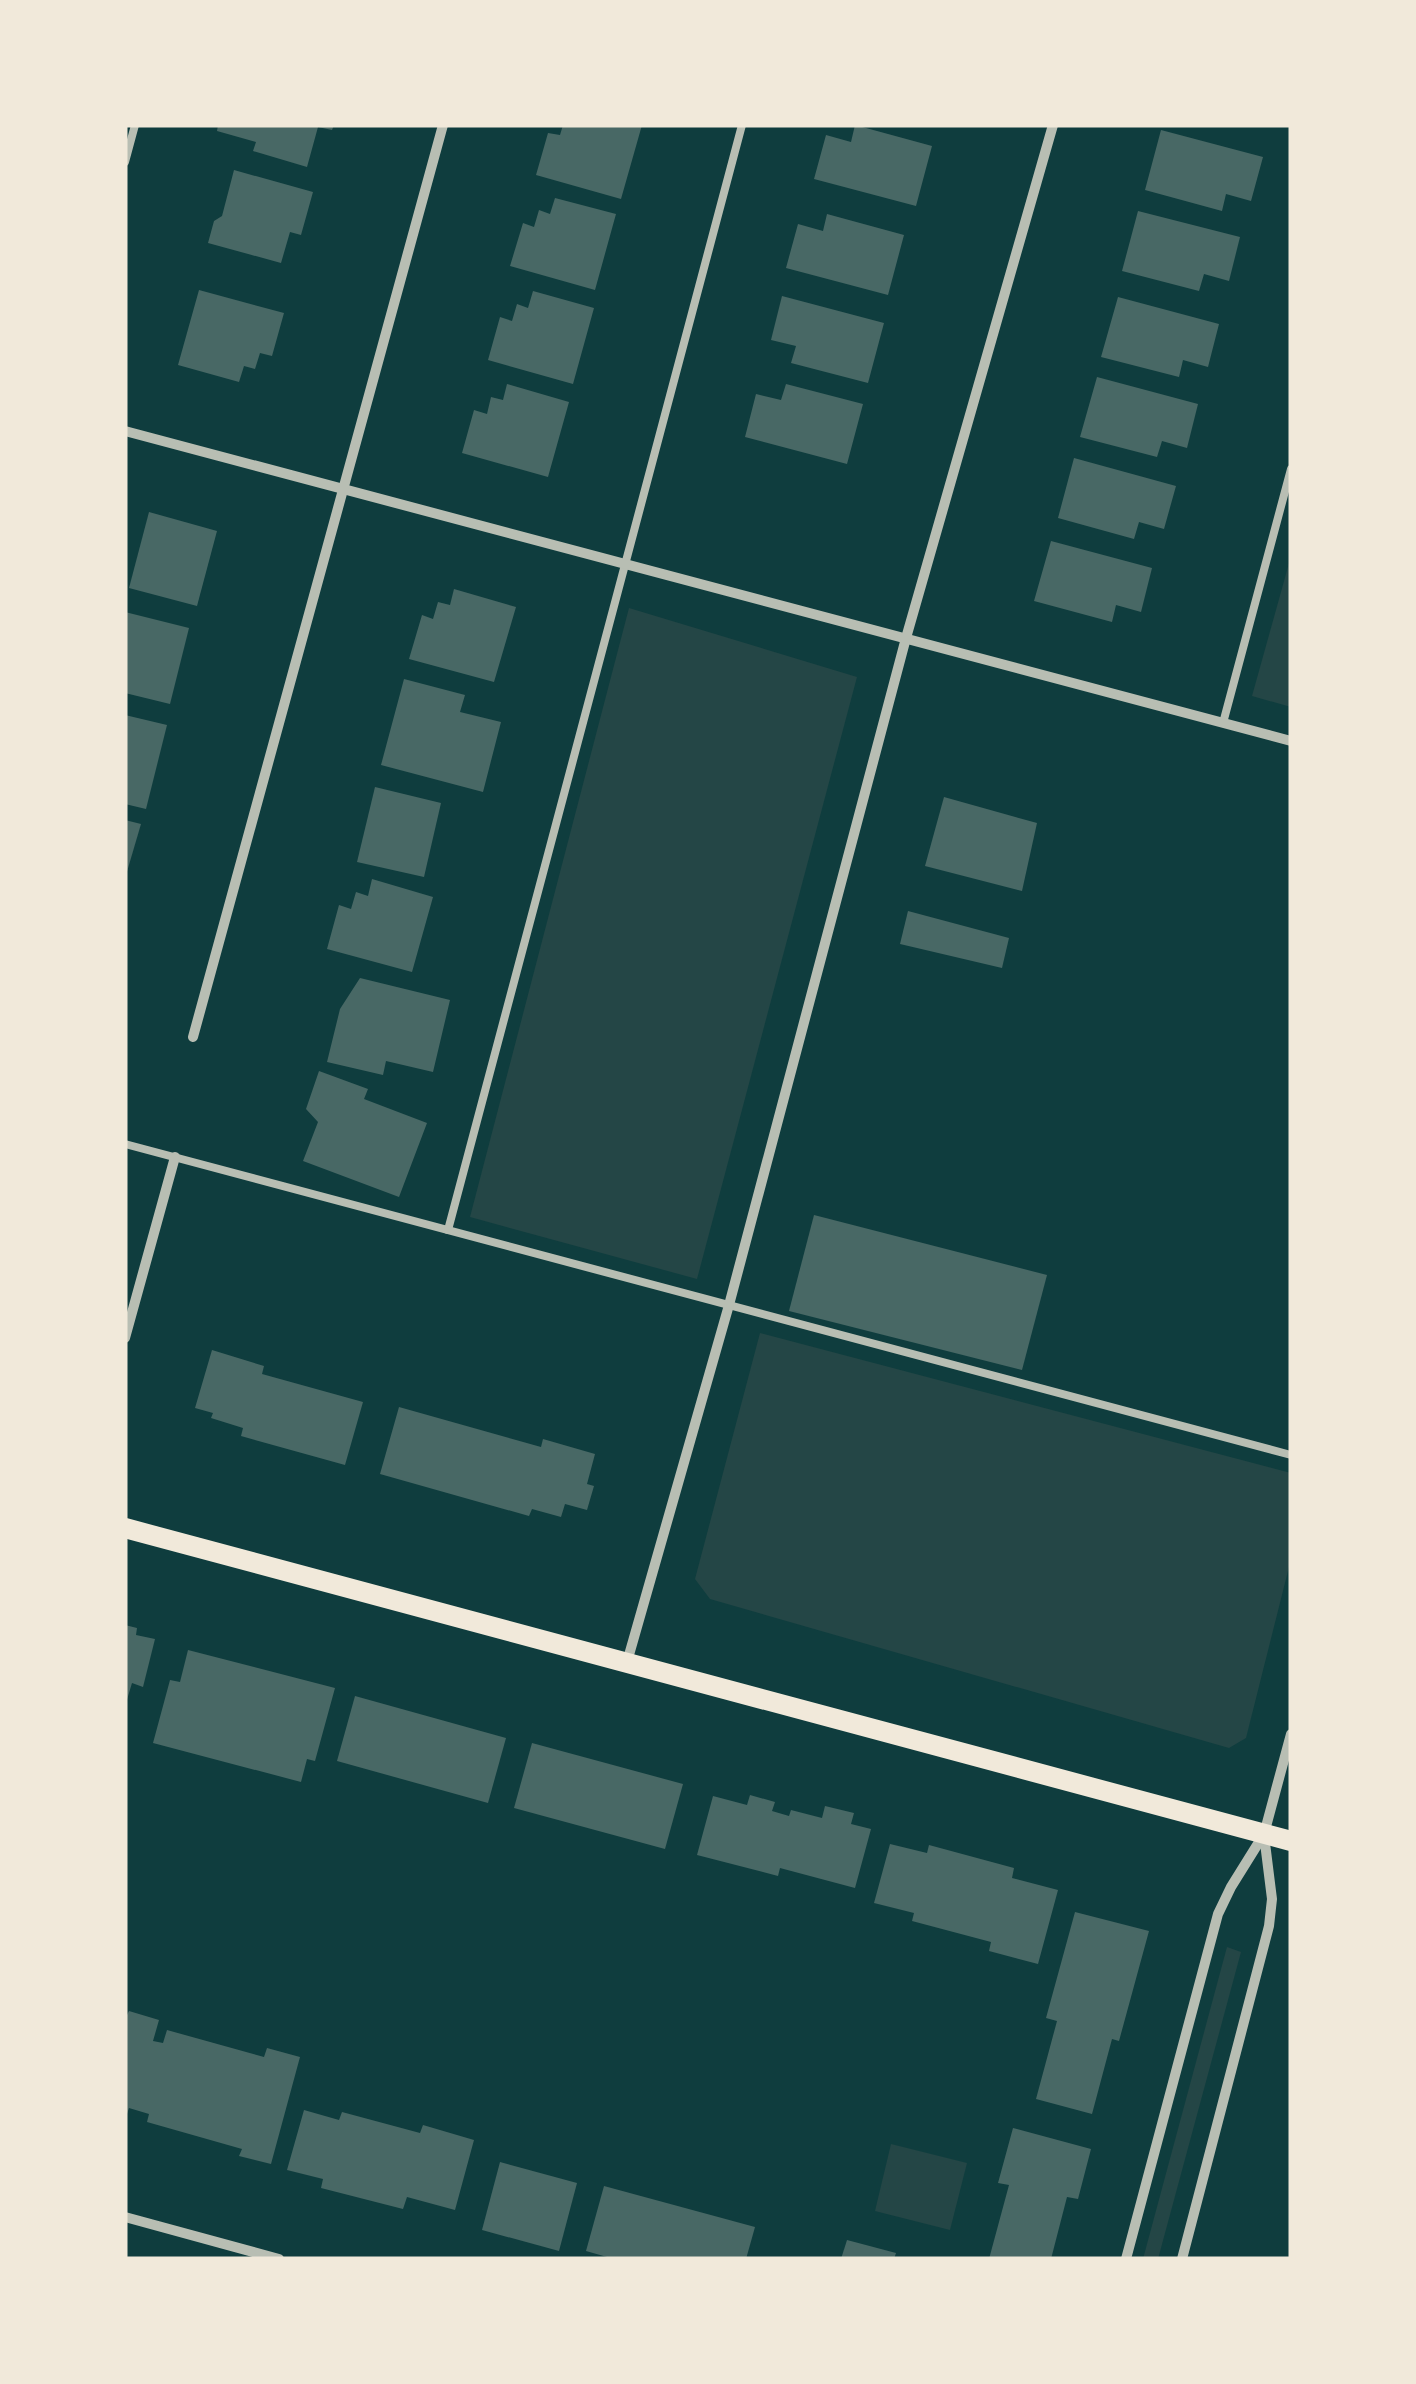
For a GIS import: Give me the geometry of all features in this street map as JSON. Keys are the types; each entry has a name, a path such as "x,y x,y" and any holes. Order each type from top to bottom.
{"main road":[{"path":"125,1528 1291,1841"}],"street":[{"path":"194,1037 443,125"},
{"path":"627,1663 728,1305 906,638 1053,125"},
{"path":"125,431 1291,741"},
{"path":"125,1338 175,1157"},
{"path":"1126,2259 1218,1914 1264,1834 1291,1734"},
{"path":"1182,2259 1270,1926 1272,1899 1264,1834"},
{"path":"125,2217 279,2259"}],"lane":[{"path":"125,162 135,125"},
{"path":"448,1230 742,125"},
{"path":"1224,723 1291,469"},
{"path":"125,1144 1291,1455"}],"shaded area":[{"path":"1291,556 1291,707 1252,696"},
{"path":"629,608 857,677 697,1279 470,1217"},
{"path":"760,1333 1291,1473 1291,1559 1246,1738 1229,1748 710,1599 695,1579"},
{"path":"1227,1947 1241,1952 1158,2259 1143,2259"},
{"path":"891,2144 967,2163 950,2230 875,2211"}],"building":[{"path":"218,125 334,125 332,130 318,127 307,167 253,151 256,142 217,131"},
{"path":"563,125 642,125 621,199 536,175 548,133 560,135"},
{"path":"855,125 932,146 916,206 814,179 826,135 851,142"},
{"path":"1161,130 1263,157 1251,201 1226,194 1222,211 1145,190"},
{"path":"234,170 313,192 301,235 290,232 281,263 208,243 214,221 222,216"},
{"path":"555,198 616,214 595,290 510,266 523,223 534,227 539,210 550,214"},
{"path":"1138,211 1240,237 1229,281 1204,274 1199,291 1122,271"},
{"path":"827,214 904,235 888,295 786,268 798,224 823,231"},
{"path":"199,290 284,313 272,356 260,353 255,369 244,366 239,382 178,365"},
{"path":"533,291 594,308 573,384 488,360 500,317 512,321 517,304 528,308"},
{"path":"782,296 884,323 868,383 791,363 796,346 771,340"},
{"path":"1118,297 1219,324 1208,367 1183,360 1179,377 1101,357"},
{"path":"1097,377 1198,404 1187,448 1162,441 1157,457 1080,437"},
{"path":"507,384 569,402 548,477 462,453 474,410 487,414 491,397 503,400"},
{"path":"786,384 863,404 847,464 745,437 756,394 781,400"},
{"path":"1074,458 1176,486 1164,529 1139,522 1134,539 1058,518"},
{"path":"149,512 217,531 197,606 129,588"},
{"path":"1051,541 1152,568 1141,612 1116,605 1112,622 1034,601"},
{"path":"454,589 516,607 494,682 409,659 422,615 433,619 438,602 450,605"},
{"path":"125,612 189,628 170,704 125,693"},
{"path":"404,679 465,695 460,712 501,722 483,792 381,765"},
{"path":"125,715 167,725 146,809 125,804"},
{"path":"375,787 441,803 424,877 357,862"},
{"path":"944,797 1037,823 1022,891 925,866"},
{"path":"125,820 141,824 126,875 125,875"},
{"path":"372,879 433,897 412,972 327,949 339,905 351,909 356,892 368,896"},
{"path":"908,911 1009,938 1002,968 900,944"},
{"path":"360,978 450,1000 433,1072 386,1061 383,1075 327,1062 340,1009"},
{"path":"319,1071 368,1089 364,1099 427,1123 399,1197 303,1161 318,1122 306,1109"},
{"path":"814,1215 1047,1275 1022,1370 789,1311"},
{"path":"212,1350 264,1366 262,1374 363,1402 345,1465 241,1436 243,1428 211,1418 213,1413 195,1408"},
{"path":"399,1407 541,1447 543,1439 595,1454 587,1484 594,1486 587,1510 565,1504 561,1517 532,1509 529,1516 380,1474"},
{"path":"125,1625 137,1628 136,1635 155,1639 143,1687 132,1683 126,1703"},
{"path":"188,1650 335,1688 315,1761 307,1759 301,1782 153,1743 170,1680 180,1682"},
{"path":"355,1696 506,1738 488,1803 337,1761"},
{"path":"532,1743 683,1784 665,1849 514,1808"},
{"path":"750,1795 775,1802 772,1811 789,1816 791,1810 822,1818 825,1806 854,1813 851,1824 871,1829 855,1888 780,1868 778,1876 697,1855 713,1796 747,1805"},
{"path":"890,1844 927,1853 929,1845 1014,1868 1012,1878 1058,1890 1038,1964 989,1951 991,1942 912,1921 914,1913 874,1903"},
{"path":"1075,1912 1149,1931 1119,2041 1112,2039 1092,2114 1036,2099 1057,2021 1046,2018"},
{"path":"129,2011 159,2020 153,2041 163,2043 167,2030 264,2057 267,2048 300,2057 271,2164 239,2156 242,2149 147,2122 149,2114 129,2108 125,2120 125,2019"},
{"path":"304,2110 339,2120 342,2112 420,2133 423,2125 474,2140 455,2210 407,2197 403,2209 321,2188 323,2179 287,2170"},
{"path":"1013,2128 1091,2149 1078,2199 1067,2197 1051,2259 989,2259 1009,2185 998,2183"},
{"path":"500,2162 577,2183 559,2251 482,2230"},
{"path":"604,2186 755,2227 746,2259 614,2259 586,2251"},
{"path":"847,2240 896,2253 894,2259 841,2259"}]}
